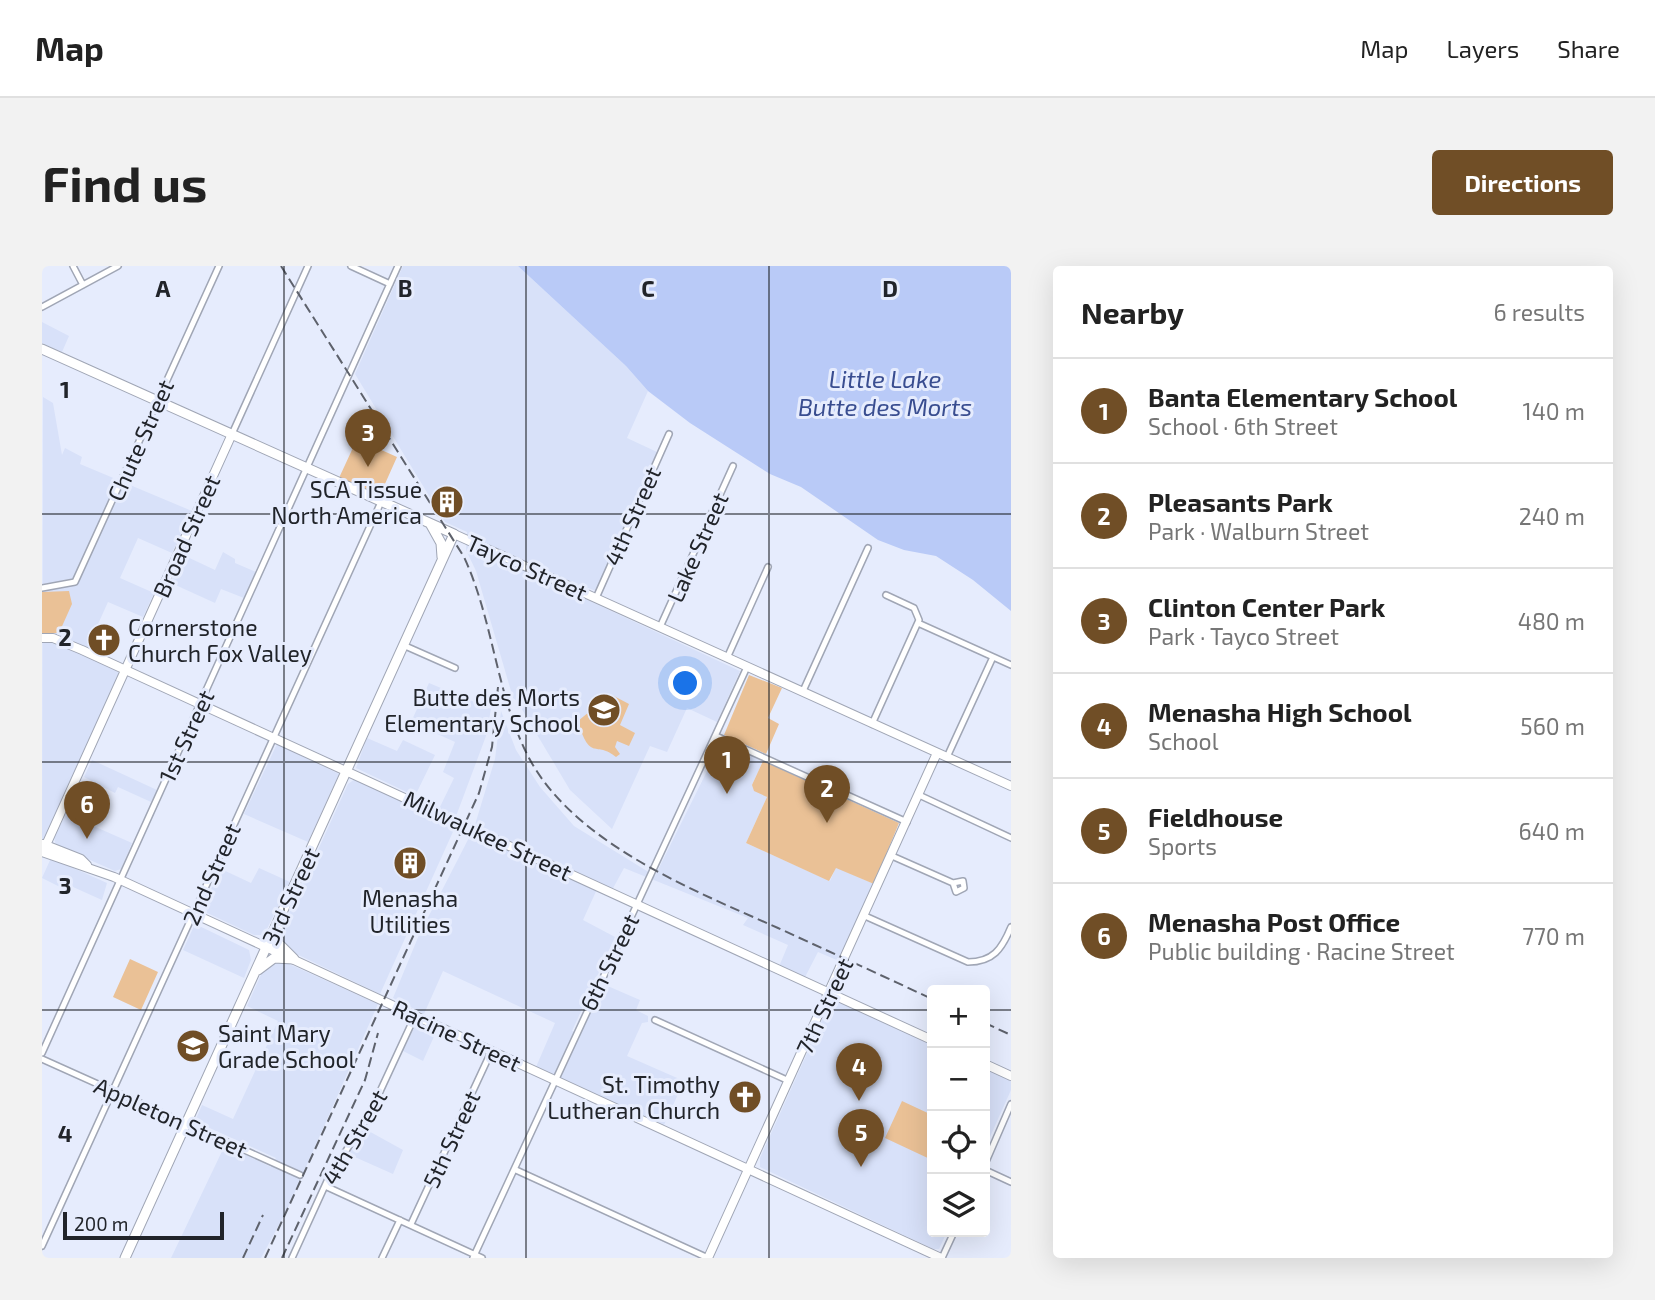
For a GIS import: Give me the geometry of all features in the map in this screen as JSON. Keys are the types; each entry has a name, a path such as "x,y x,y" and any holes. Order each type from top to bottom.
{"main road":[{"name":"Tayco Street","path":"42,349 454,534"},
{"path":"430,523 441,543 442,560"},
{"name":"3rd Street","path":"125,1258 454,534"},
{"path":"281,915 278,943 295,959"},
{"path":"250,981 268,961 278,958 295,959"}],"street":[{"path":"73,266 83,285"},
{"path":"42,307 118,266"},
{"name":"Chute Street","path":"42,588 74,584 219,266"},
{"name":"Broad Street","path":"43,849 309,266"},
{"path":"351,266 390,284"},
{"name":"1st Street","path":"42,1053 398,266"},
{"name":"4th Street","path":"596,598 669,434"},
{"name":"Lake Street","path":"660,627 733,466"},
{"name":"2nd Street","path":"42,1246 381,502"},
{"name":"Tayco Street","path":"454,534 1011,786"},
{"path":"803,691 868,548"},
{"path":"727,658 768,567"},
{"path":"872,723 918,623 914,608 886,596"},
{"path":"918,623 1011,664"},
{"name":"Milwaukee Street","path":"42,638 57,639 126,670 927,1038"},
{"path":"403,645 455,668"},
{"path":"947,757 993,657"},
{"name":"6th Street","path":"474,1256 747,667"},
{"path":"716,736 906,822"},
{"name":"7th Street","path":"708,1258 937,753"},
{"path":"919,795 1011,838"},
{"name":"Racine Street","path":"43,849 87,865 295,959 942,1258"},
{"path":"892,856 953,883"},
{"path":"865,916 968,962 983,961 995,955 1011,928"},
{"name":"4th Street","path":"292,1258 325,1186 370,1113 415,1016"},
{"path":"656,1020 789,1081"},
{"name":"5th Street","path":"411,1224 492,1052"},
{"name":"Appleton Street","path":"42,1059 300,1175"},
{"path":"990,1066 1011,1076"},
{"path":"990,1152 1011,1104"},
{"path":"516,1170 708,1258"},
{"path":"990,1172 1011,1182"},
{"path":"325,1186 482,1258"},
{"path":"382,1258 400,1220"},
{"path":"942,1258 952,1237"}],"shaded area":[{"path":"403,266 518,266 626,366 648,391 627,438 657,452 596,591 571,581 566,590 740,671 717,722 687,708 667,752 650,746 612,829 570,790 513,698 476,571 466,550 467,532 445,522 355,374"},
{"path":"42,322 69,336 62,352 42,343"},
{"path":"43,397 53,403 62,455 65,448 82,457 80,464 192,511 172,553 138,538 120,578 154,593 143,617 108,602 84,655 118,672 120,676 42,844"},
{"path":"357,439 397,457 380,495 339,478"},
{"path":"223,552 235,559 235,563 256,572 244,598 221,589 215,603 171,583 183,555 215,570"},
{"path":"69,591 72,604 59,633 42,633 42,592"},
{"path":"749,675 782,688 768,718 779,724 766,754 724,735"},
{"path":"429,683 491,709 486,736 455,819 438,811 454,778 443,772 455,742 411,722"},
{"path":"612,695 629,704 620,725 635,733 629,746 617,741 615,747 620,754 616,757 590,746 578,721 595,707 600,723"},
{"path":"501,711 516,750 540,787 574,826 655,876 721,743 763,761 752,785 767,797 746,843 830,881 836,867 874,884 839,961 818,952 803,981 778,969 788,945 743,925 748,918 624,868 611,892 598,887 583,920 615,937 572,1031 580,1034 603,984 640,1000 636,1010 648,1016 648,1022 642,1023 627,1056 684,1081 664,1125 536,1067 555,1023 443,971 424,1014 393,998 419,935 474,828 495,759"},
{"path":"367,738 397,751 403,740 435,755 415,796 356,768"},
{"path":"277,744 339,774 308,842 244,814"},
{"path":"92,760 157,790 151,802 118,787 115,793 84,777"},
{"path":"763,761 899,823 874,884 836,868 829,881 746,843 767,797 754,791 752,785"},
{"path":"355,779 456,825 380,994 288,950 282,944 280,933 348,784"},
{"path":"66,814 132,843 121,869 115,871 56,845 54,838"},
{"path":"51,858 107,883 102,900 73,887 70,892 42,878"},
{"path":"219,868 251,883 259,868 290,882 264,935 254,935 203,911"},
{"path":"195,924 249,950 251,960 244,978 183,950"},
{"path":"130,959 158,972 141,1010 113,997"},
{"path":"274,962 289,964 378,1004 287,1210 261,1258 171,1258 225,1145 271,1167 276,1158 203,1125 196,1119 202,1105 233,1119 278,1021 247,1006 263,970"},
{"path":"838,1002 927,1043 927,1237 945,1237 939,1249 933,1249 760,1167 760,1158 827,1009"},
{"path":"416,1024 436,1032 423,1061 403,1051"},
{"path":"990,1071 1011,1080 1011,1090 990,1137"},
{"path":"902,1101 927,1113 927,1158 885,1138"},
{"path":"365,1129 403,1150 393,1174 348,1154"}],"water":[{"name":"Little Lake Butte des Morts","path":"518,266 1011,266 1011,611 973,580 936,556 904,550 878,540 801,487 770,474 690,423 648,391 626,366"}],"railway":[{"path":"281,266 464,557 482,607 518,734 529,758 549,788 575,815 606,840 639,861 710,898 927,997"},
{"path":"265,1258 479,793 492,747 498,687"},
{"path":"990,1025 1011,1035"},
{"path":"282,1258 365,1080 378,1033"},
{"path":"243,1258 263,1215"}],"place":[{"name":"Clinton Center Park","path":"368,467"},
{"name":"SCA Tissue North America","path":"447,502"},
{"name":"Cornerstone Church Fox Valley","path":"104,640"},
{"name":"Butte des Morts Elementary School","path":"604,710"},
{"name":"Banta Elementary School","path":"727,794"},
{"name":"Pleasants Park","path":"827,823"},
{"name":"Menasha Post Office","path":"87,839"},
{"name":"Menasha Utilities","path":"410,863"},
{"name":"Saint Mary Grade School","path":"193,1046"},
{"name":"St. Timothy Lutheran Church","path":"745,1097"},
{"name":"Menasha High School","path":"859,1101"},
{"name":"Fieldhouse","path":"861,1167"}]}
